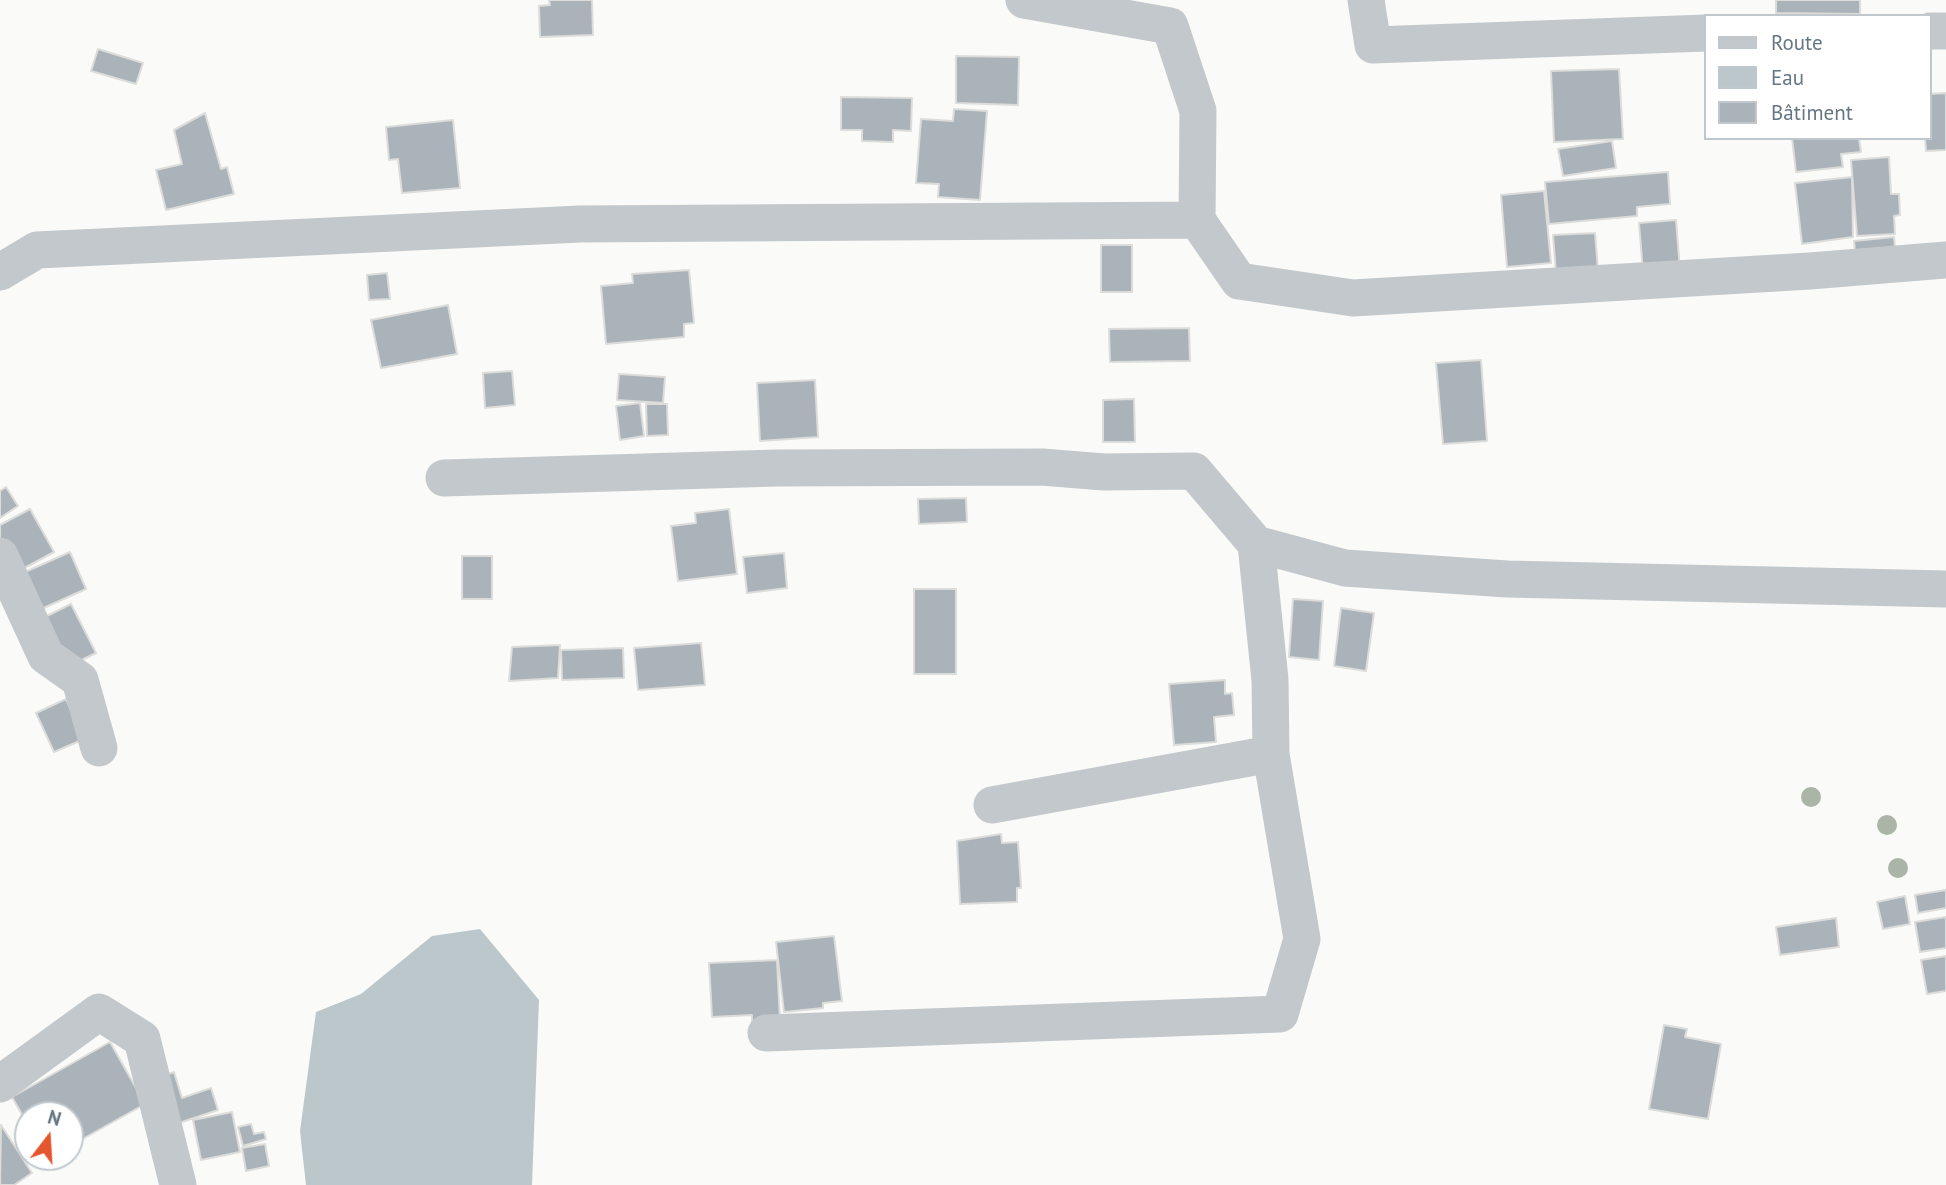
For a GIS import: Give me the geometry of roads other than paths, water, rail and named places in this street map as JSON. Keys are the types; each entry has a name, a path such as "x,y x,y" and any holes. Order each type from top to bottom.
{"street":[{"path":"1024,0 1170,26 1198,111 1197,220 1239,281 1353,299 1946,260"},
{"path":"1366,0 1373,46 1704,33"},
{"path":"0,272 37,250 580,223 1197,220"},
{"path":"444,478 777,468 1042,467 1104,472 1194,471 1256,544 1270,680 1270,754 1302,939 1280,1014 766,1033"},
{"path":"1256,544 1345,568 1507,579 1946,589"},
{"path":"0,556 46,656 80,680 99,748"},
{"path":"992,805 1270,754"},
{"path":"0,1084 99,1012 142,1039 178,1185"}],"water":[{"path":"480,929 539,1000 532,1185 306,1185 300,1131 316,1012 361,994 432,936"}]}
